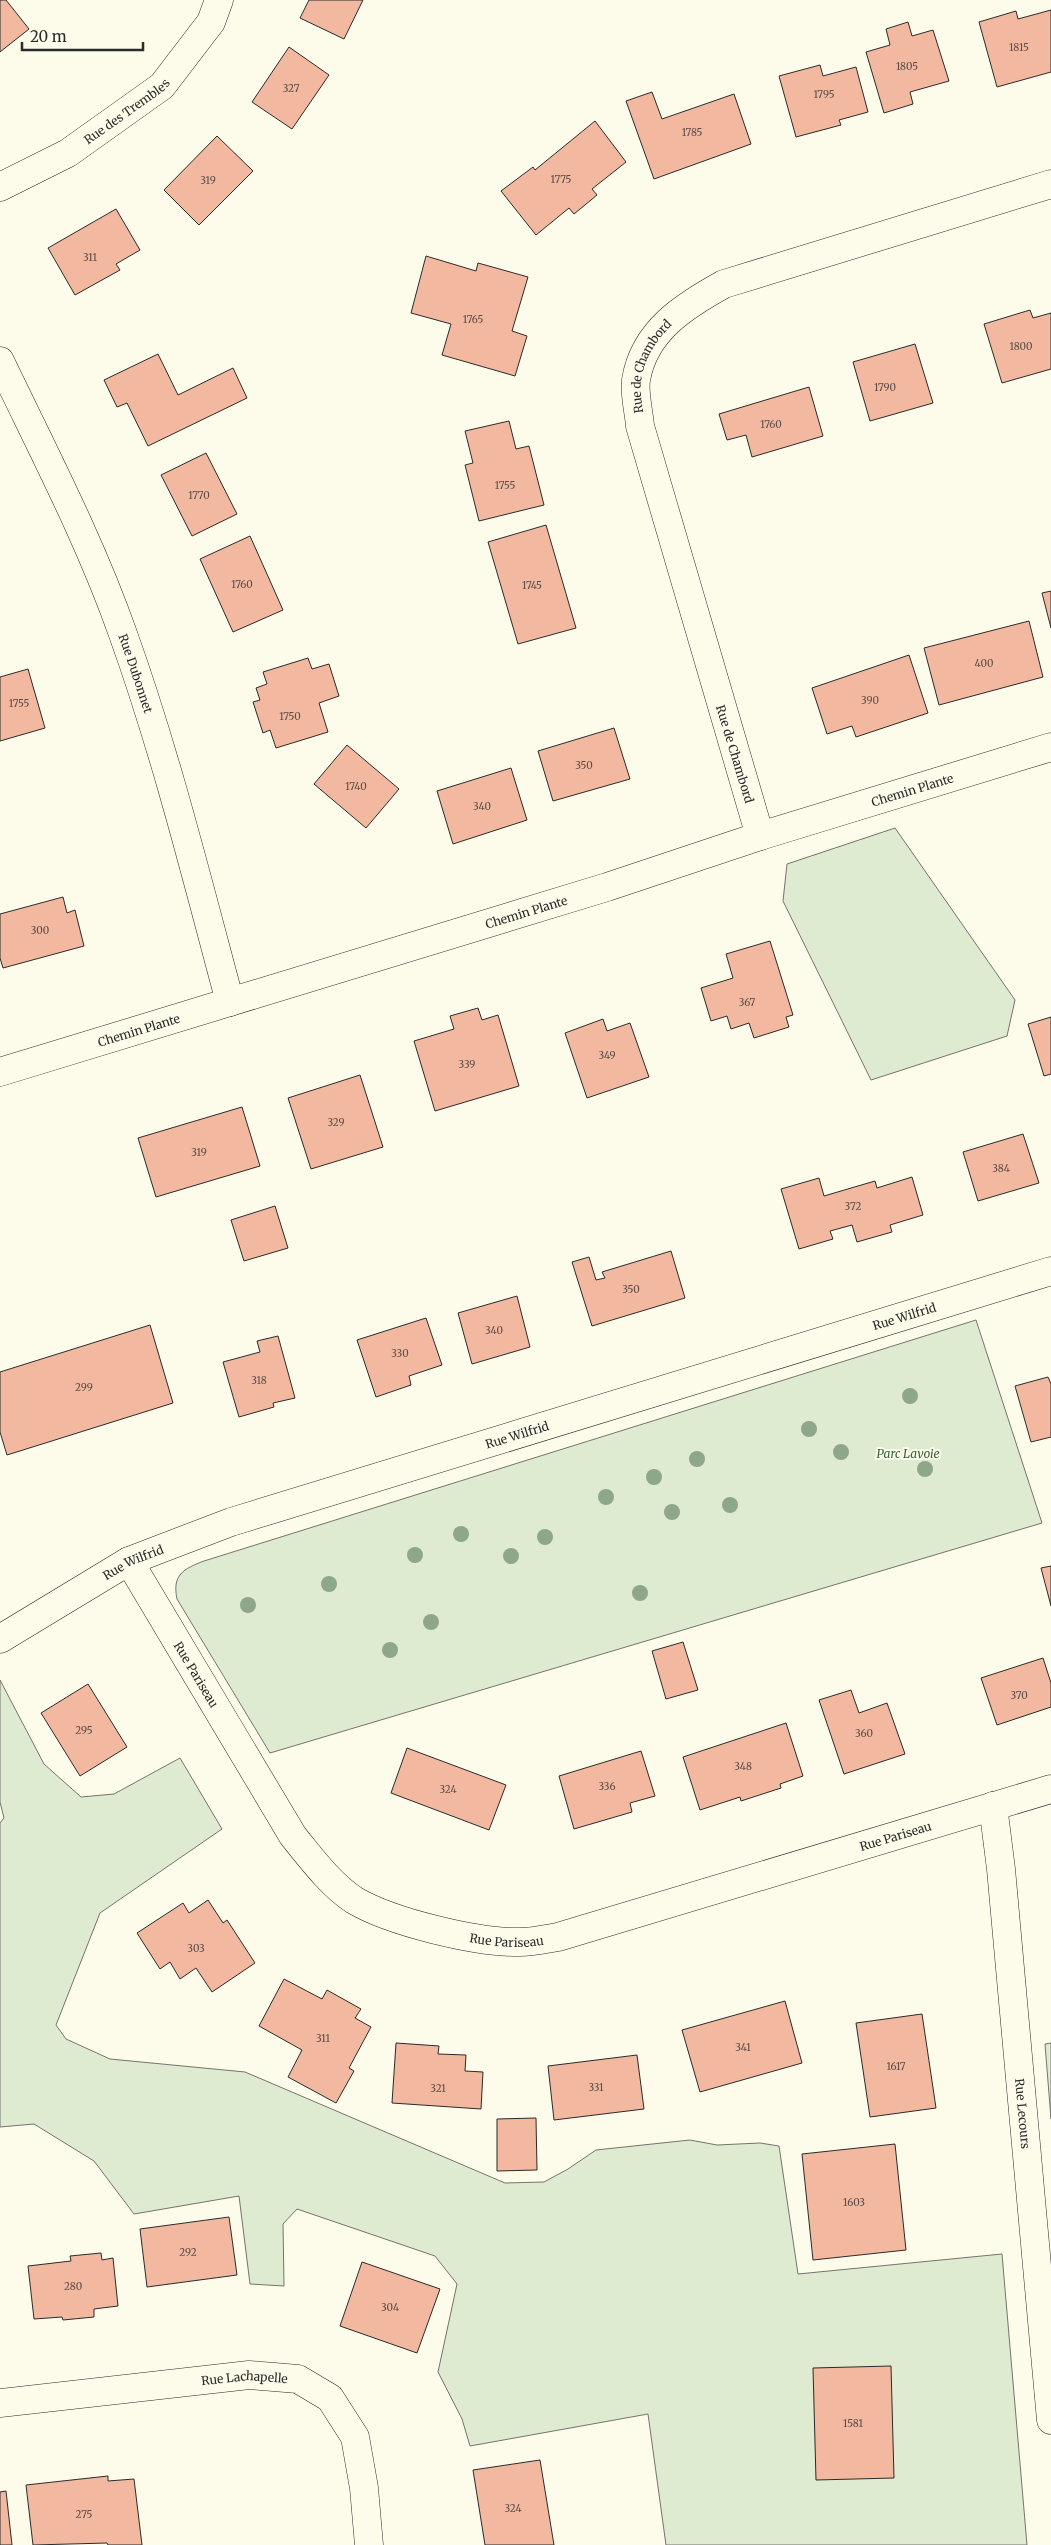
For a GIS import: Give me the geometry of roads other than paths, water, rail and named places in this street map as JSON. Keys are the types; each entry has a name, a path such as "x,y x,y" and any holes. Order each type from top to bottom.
{"street":[{"name":"Rue des Trembles","path":"0,187 68,154 162,86 211,22 219,0"},
{"name":"Rue de Chambord","path":"760,836 640,426 636,381 647,345 667,321 699,298 724,284 1051,184"},
{"name":"Rue Dubonnet","path":"0,362 89,548 123,634 152,722 230,1002"},
{"name":"Chemin Plante","path":"0,1072 607,887 760,836 1051,747"},
{"name":"Rue Wilfrid","path":"0,1639 130,1561 231,1522 1051,1271"},
{"name":"Rue Pariseau","path":"130,1561 293,1836 320,1870 353,1899 385,1915 479,1940 521,1942 558,1937 1051,1789"},
{"name":"Rue Lecours","path":"993,1806 1001,1869 1051,2420"},
{"name":"Rue Lachapelle","path":"0,2403 249,2375 298,2379 330,2398 355,2437 364,2488 369,2545"}],"park label":[{"name":"Parc Lavoie","path":"908,1453"}]}
